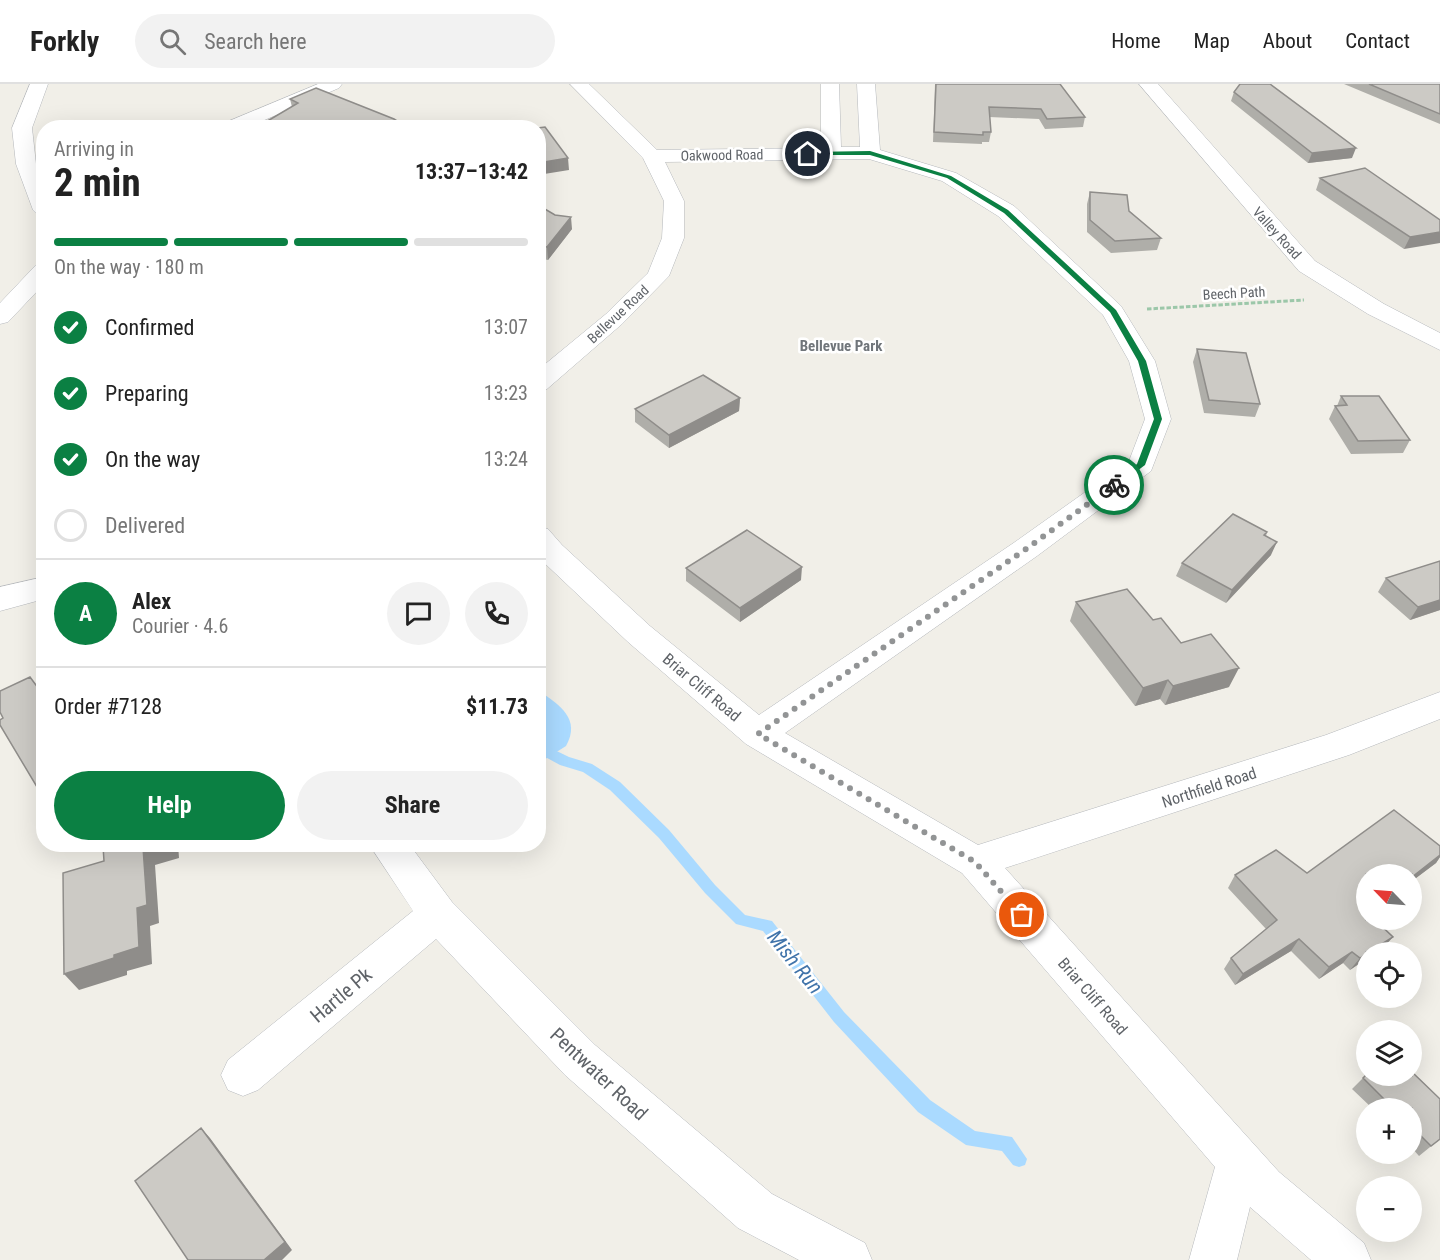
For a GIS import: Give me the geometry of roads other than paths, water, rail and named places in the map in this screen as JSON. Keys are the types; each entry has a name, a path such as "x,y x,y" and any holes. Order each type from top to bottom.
{"street":[{"path":"36,187 26,164 21,128 39,84"},
{"path":"248,120 333,84"},
{"name":"Bellevue Road","path":"546,377 614,319 658,276 673,238 674,201 652,156 579,84"},
{"path":"830,84 831,154"},
{"path":"866,84 870,153"},
{"name":"Valley Road","path":"1148,84 1307,266 1356,297 1440,343"},
{"name":"Oakwood Road","path":"652,156 870,153 949,177 1006,211 1113,311 1142,361 1158,419 1141,465 1026,549 758,734"},
{"path":"0,317 36,279"},
{"name":"Briar Cliff Road","path":"546,546 639,634 758,734 975,862 1263,1188 1347,1260"},
{"path":"0,600 9,595 36,590"},
{"name":"Northfield Road","path":"975,862 1337,745 1440,705"},
{"name":"Pentwater Road","path":"393,852 438,914 580,1060 755,1211 848,1260"},
{"name":"Hartle Pk","path":"243,1075 438,914"},
{"path":"1214,1260 1239,1161"}],"water":[{"path":"546,696 561,707 570,720 570,736 566,746 546,759"}],"waterway":[{"name":"Mish Run","path":"546,751 565,761 587,768 615,786 664,834 710,889 741,920 767,926 839,1017 924,1106 972,1139 1006,1143 1019,1159"}],"district":[{"name":"Bellevue Park","path":"841,346"}]}
